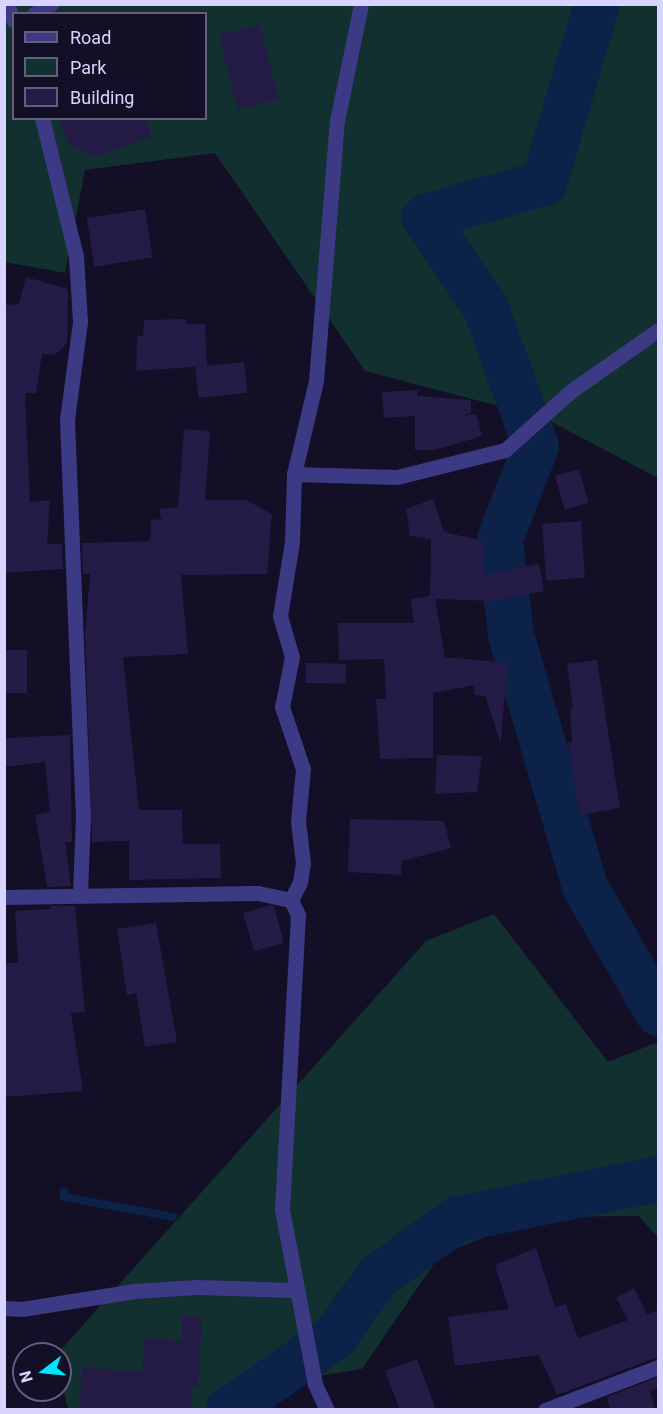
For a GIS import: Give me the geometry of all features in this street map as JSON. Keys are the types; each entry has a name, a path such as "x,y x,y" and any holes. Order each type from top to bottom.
{"street":[{"path":"37,12 51,4"},
{"path":"327,1410 315,1384 295,1290 282,1210 298,915 291,900 303,863 298,821 303,769 282,707 292,657 280,616 292,542 294,474 316,381 337,121 361,4"},
{"path":"42,120 76,256 80,322 67,420 83,815 80,894"},
{"path":"294,474 397,477 505,450 571,391 658,330"},
{"path":"4,897 80,894 258,893 291,900"},
{"path":"4,1308 22,1309 135,1291 196,1287 295,1290"},
{"path":"545,1410 658,1367"}],"green space":[{"path":"4,5 658,5 658,478 544,418 365,371 215,153 85,170 65,273 5,262"},
{"path":"494,914 608,1062 658,1042 658,1238 639,1216 535,1217 440,1255 362,1369 274,1383 245,1409 68,1409 66,1402 72,1402 72,1342 68,1342 426,941"}],"building":[{"path":"260,25 279,100 238,110 219,35"},
{"path":"61,120 146,120 151,137 93,157 67,142"},
{"path":"145,209 153,257 94,267 87,218"},
{"path":"26,277 68,289 67,343 55,355 42,354 36,393 25,393 30,502 50,500 47,544 62,544 63,569 4,573 5,305 19,304"},
{"path":"186,319 186,324 205,324 207,366 136,371 137,337 143,335 144,320"},
{"path":"244,362 247,393 199,398 195,367"},
{"path":"417,390 417,396 471,400 471,413 461,416 476,414 482,436 435,450 415,450 415,416 384,418 382,392"},
{"path":"184,429 210,431 205,500 246,500 272,514 267,574 181,575 188,654 123,657 139,810 182,810 183,844 220,844 221,878 129,880 129,841 92,842 85,634 90,574 83,574 82,543 150,541 151,519 161,520 159,509 178,507"},
{"path":"579,469 589,503 565,510 555,476"},
{"path":"433,499 444,532 484,541 483,575 539,564 544,591 491,601 435,599 445,657 507,663 501,744 485,696 474,695 475,685 433,693 433,758 380,759 376,699 386,699 384,659 339,660 338,623 414,623 411,599 430,596 431,539 410,536 406,509"},
{"path":"581,521 585,578 546,581 542,524"},
{"path":"4,650 27,650 27,693 4,693"},
{"path":"597,660 620,808 580,815 568,743 572,742 570,709 573,709 567,664"},
{"path":"306,663 346,664 346,684 306,683"},
{"path":"70,735 72,842 65,842 71,886 47,887 35,815 50,812 45,762 4,767 4,738"},
{"path":"437,755 482,756 477,792 435,794"},
{"path":"350,819 444,821 451,848 402,861 401,875 348,872"},
{"path":"270,905 274,906 284,943 254,951 243,913"},
{"path":"51,906 75,906 85,1012 71,1013 83,1091 4,1097 4,964 18,962 15,911 51,909"},
{"path":"156,923 177,1042 145,1047 136,993 127,995 117,929"},
{"path":"536,1248 555,1307 566,1304 578,1338 628,1320 616,1298 634,1288 647,1314 658,1310 658,1357 557,1395 539,1355 455,1366 448,1317 509,1309 495,1265"},
{"path":"182,1316 202,1317 198,1386 192,1386 191,1410 79,1407 82,1367 142,1372 145,1338 182,1341"},
{"path":"417,1359 436,1410 400,1410 385,1371"},
{"path":"658,1377 658,1388 650,1391 655,1410 610,1410 607,1397"}],"waterway":[{"path":"597,4 544,183 425,217 485,306 536,446 500,539 511,635 585,887 658,1013"},
{"path":"228,1410 334,1338 378,1276 458,1219 658,1179"},
{"path":"64,1191 64,1197 173,1217"}]}
